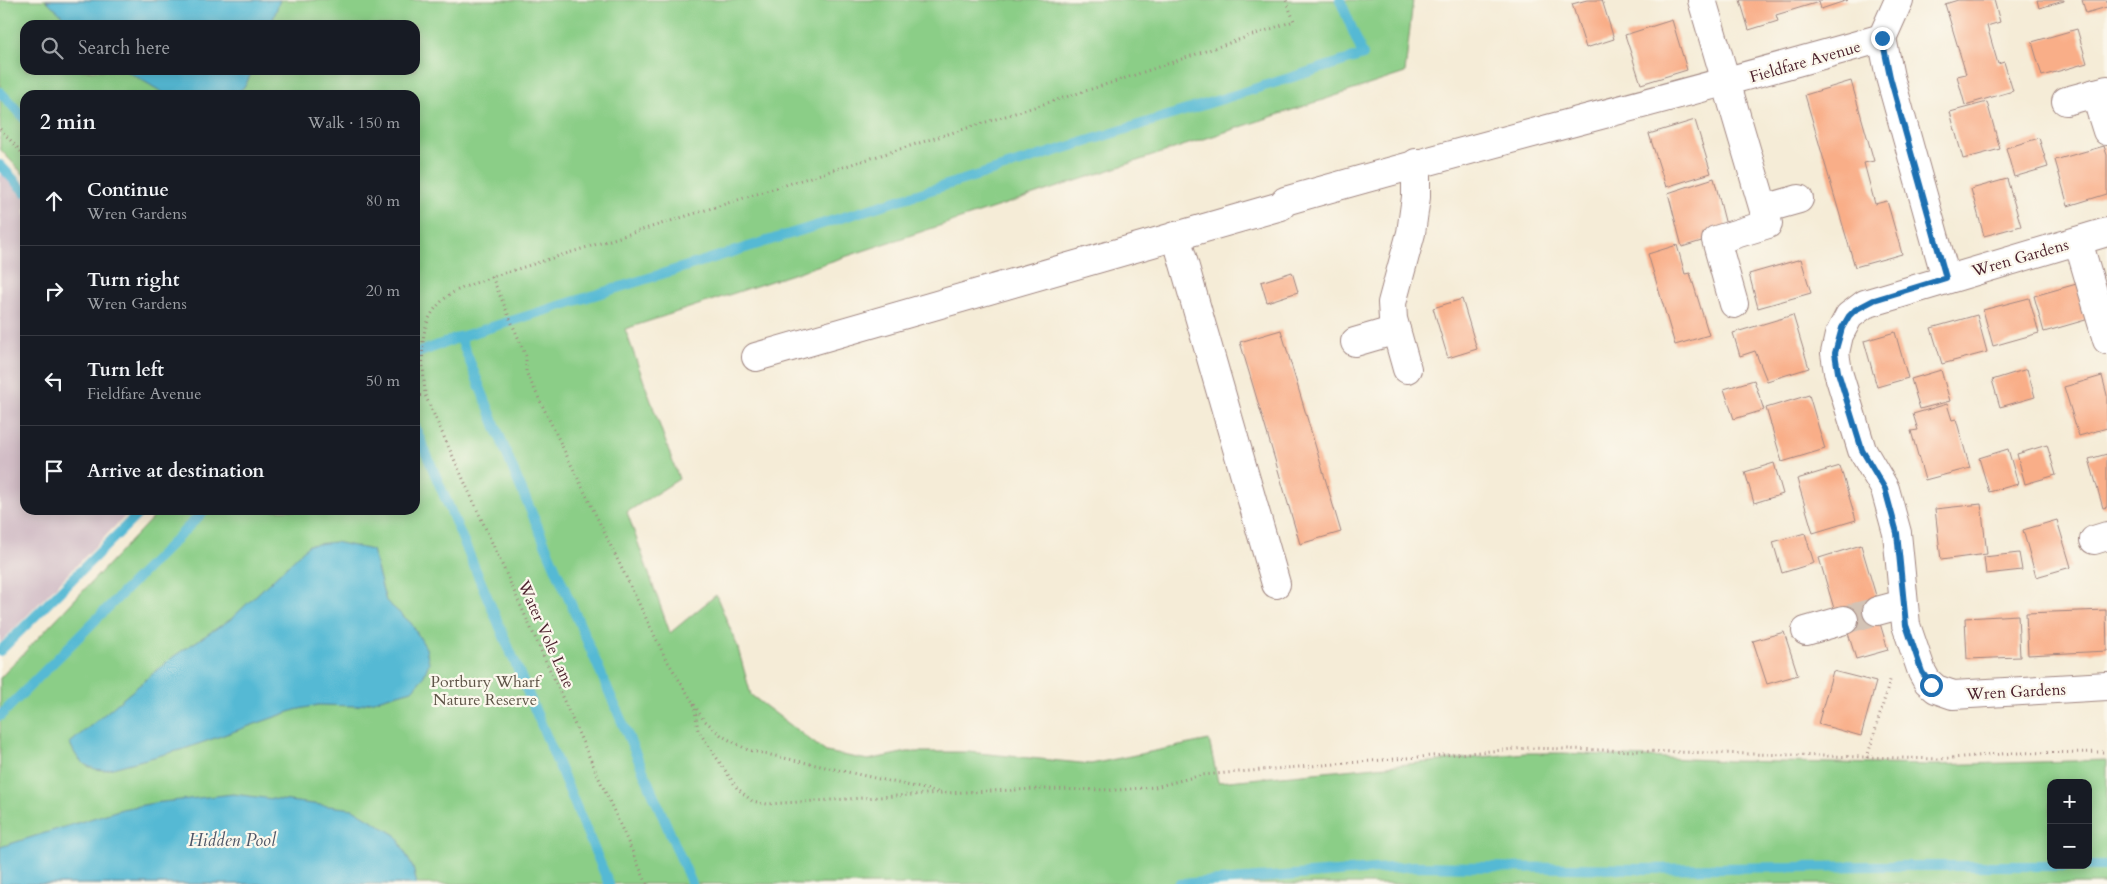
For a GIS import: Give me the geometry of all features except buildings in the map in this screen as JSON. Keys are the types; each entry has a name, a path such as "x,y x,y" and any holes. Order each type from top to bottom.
{"street":[{"path":"1702,0 1768,224 1716,240 1734,304"},
{"name":"Fieldfare Avenue","path":"1899,0 1882,38 1890,77 1946,278"},
{"name":"Fieldfare Avenue","path":"756,356 1280,206 1285,201 1416,163 1727,83 1882,38"},
{"path":"2066,101 2101,91 2107,131"},
{"path":"1407,369 1396,330 1392,303 1411,233 1416,197 1416,163"},
{"path":"1764,209 1799,199"},
{"name":"Wren Gardens","path":"2107,232 1946,278 1865,304 1849,316 1836,346 1838,372 1862,450 1885,489 1897,533 1906,625 1922,672 1931,685 1953,695 2107,686"},
{"path":"1176,236 1276,584"},
{"path":"2078,241 2107,340"},
{"path":"1355,342 1396,330"},
{"path":"1876,611 1903,604"},
{"path":"1806,631 1844,620"}],"path":[{"path":"420,396 425,395 422,343 428,316 450,295 492,277 1117,81 1294,21 1286,0"},
{"path":"0,129 20,151"},
{"path":"492,277 526,356 526,372 666,657 703,719 722,736 748,750 943,793"},
{"name":"Water Vole Lane","path":"425,395 647,884"},
{"path":"1867,758 1892,672"},
{"path":"694,704 698,730 737,788 752,801 767,804 1039,789 1118,790 1155,787 1202,775 1528,748 1939,759 2013,753 2107,752"}],"shaded area":[{"path":"0,167 20,189 20,515 126,515 0,643"}],"green space":[{"name":"Portbury Wharf Nature Reserve","path":"0,0 1413,0 1405,73 625,329 679,479 627,512 670,633 716,595 737,645 751,695 826,752 868,760 907,752 968,752 1091,764 1209,740 1218,782 1525,753 1729,761 1934,765 2107,760 2107,884 0,884 0,678 155,515 420,515 420,90 20,90 20,171 0,149"}],"water":[{"path":"46,0 280,0 273,20 67,20"},
{"path":"133,75 250,75 241,90 159,90"},
{"path":"335,542 372,550 386,601 411,623 426,648 429,663 423,678 412,690 356,706 318,705 295,710 184,749 105,770 87,766 79,759 70,743 174,656 231,619 309,545"},
{"name":"Hidden Pool","path":"233,794 353,809 396,835 413,868 417,884 0,884 0,847 122,809 154,803"}],"waterway":[{"path":"692,884 514,472 460,337 1363,55 1340,0"},
{"path":"0,92 20,114"},
{"path":"0,165 20,187"},
{"path":"420,352 460,337"},
{"path":"420,439 609,884"},
{"path":"0,651 137,515"},
{"path":"0,716 200,515"},
{"path":"1179,884 1415,866 1642,869 1873,866 2107,866"}],"tunnel":[{"path":"1844,620 1877,611"}],"route":[{"path":"1882,38 1890,77 1946,278 1874,300 1855,310 1845,321 1839,335 1835,358 1862,450 1866,460 1885,489 1897,533 1902,600 1906,625 1922,672 1931,685"}]}
